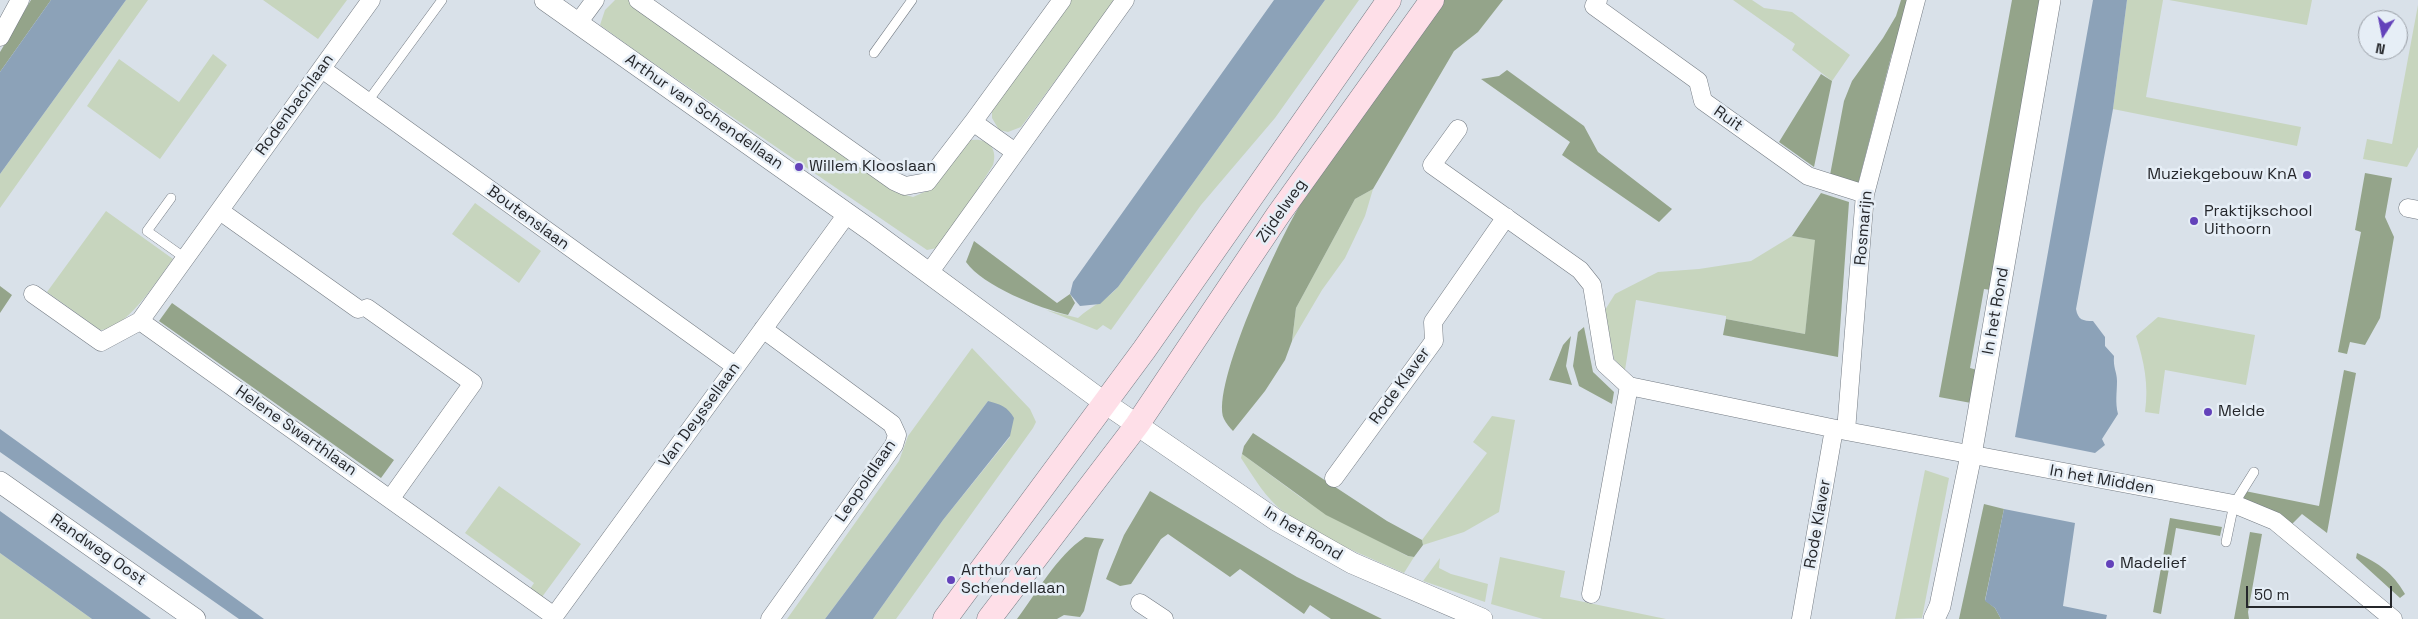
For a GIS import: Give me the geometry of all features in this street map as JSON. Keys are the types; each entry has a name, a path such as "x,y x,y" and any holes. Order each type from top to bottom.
{"main road":[{"name":"Zijdelweg","path":"945,619 1144,350 1389,0"},
{"name":"Zijdelweg","path":"989,619 1137,425 1278,215 1432,0"}],"street":[{"path":"0,38 20,0"},
{"name":"Rodenbachlaan","path":"140,322 371,0"},
{"name":"Arthur van Schendellaan","path":"545,0 847,214 1105,402"},
{"path":"578,23 594,0"},
{"path":"638,0 886,176 906,186 927,182 974,122 1062,0"},
{"path":"929,273 1014,152 1125,0"},
{"name":"Ruit","path":"1598,0 1594,6 1698,81 1703,101 1808,176 1865,194"},
{"name":"Rosmarijn","path":"1840,430 1865,194 1916,0"},
{"name":"In het Rond","path":"1934,619 1940,606 1971,455 2050,0"},
{"name":"Boutenslaan","path":"322,69 735,366"},
{"path":"974,122 1014,152"},
{"path":"1458,129 1432,165 1580,270 1592,285 1605,364 1629,386 1971,455"},
{"path":"220,211 472,383 391,498"},
{"name":"Van Deyssellaan","path":"553,617 847,214"},
{"name":"Rode Klaver","path":"1334,478 1434,341 1433,322 1506,217"},
{"path":"34,294 101,342 140,322"},
{"name":"Helene Swarthlaan","path":"140,322 391,498 553,617"},
{"name":"Leopoldlaan","path":"763,329 892,424 897,435 894,446 770,619"},
{"path":"1591,594 1629,386"},
{"path":"1105,402 1137,425"},
{"name":"In het Rond","path":"1137,425 1276,520 1352,563 1472,617 1482,619"},
{"name":"Rode Klaver","path":"1801,619 1840,430"},
{"name":"In het Midden","path":"1971,455 2234,504 2275,521 2393,619"},
{"name":"Randweg Oost","path":"0,482 195,619"},
{"path":"1140,603 1164,619"}],"lane":[{"path":"368,102 442,0"},
{"path":"874,53 912,0"},
{"path":"171,198 147,231 186,258"},
{"path":"2226,542 2234,504 2254,472"}],"green space":[{"path":"31,0 51,0 0,72 0,52"},
{"path":"126,0 148,0 0,208 0,174"},
{"path":"263,0 347,0 318,39"},
{"path":"615,0 628,0 895,192 913,197 929,190 966,141 979,140 989,144 994,152 993,165 949,235 937,248 927,250 600,25 605,10"},
{"path":"1070,0 1115,0 1021,127 1008,132 999,130 992,118 992,107"},
{"path":"1325,0 1359,0 1275,118 1201,205 1111,330 1103,325 1097,330 1046,310 1078,318 1109,296 1118,287"},
{"path":"1441,0 1503,0 1478,32 1454,51 1373,189 1355,199 1296,308 1292,341 1285,360 1265,391 1233,431 1224,419 1222,402 1227,377 1249,312 1290,222"},
{"path":"1733,0 1752,0 1764,8 1792,12 1850,55 1832,81 1792,50 1795,44"},
{"path":"1901,0 1910,0 1896,50 1892,53 1858,184 1830,175 1844,101 1852,81 1883,38 1896,16"},
{"path":"2012,0 2041,0 1991,290 1984,289 1970,368 1977,370 1971,403 1939,397"},
{"path":"2127,0 2163,0 2146,97 2301,127 2297,146 2113,109"},
{"path":"2169,0 2312,0 2307,25"},
{"path":"2418,5 2418,147 2407,167 2363,159 2367,139 2392,144"},
{"path":"213,54 227,65 160,159 87,106 119,59 179,102"},
{"path":"1507,70 1584,126 1598,152 1672,209 1659,222 1562,155 1570,142 1481,79 1499,76"},
{"path":"1821,74 1832,81 1814,167 1779,142"},
{"path":"2365,173 2392,178 2385,217 2394,237 2380,318 2365,345 2350,342 2347,354 2338,352 2361,232 2355,230"},
{"path":"1373,189 1365,216 1345,258 1322,290 1292,341 1296,308 1355,199"},
{"path":"1821,193 1849,202 1838,357 1723,335 1726,319 1805,334 1815,240 1792,236"},
{"path":"475,203 541,251 519,283 452,234"},
{"path":"106,211 173,259 131,313 121,322 110,328 100,330 47,292"},
{"path":"1792,236 1816,240 1805,334 1726,319 1726,316 1636,300 1625,370 1614,359 1605,310 1615,294 1658,272 1699,269 1751,261"},
{"path":"974,241 1057,303 1070,294 1075,303 1068,315 1013,295 974,271 966,262"},
{"path":"0,286 12,295 0,313"},
{"path":"172,303 394,460 381,478 159,321"},
{"path":"2158,317 2255,335 2246,385 2165,370 2159,414 2145,412 2145,373 2136,336"},
{"path":"1584,327 1593,372 1614,392 1612,404 1579,386 1573,366 1578,332"},
{"path":"1571,336 1566,366 1572,385 1549,380 1563,345"},
{"path":"972,348 1030,409 1036,422 1033,428 896,619 873,619 943,520 1010,437 988,401 825,619 787,619 899,461 908,436"},
{"path":"2344,370 2356,373 2327,533 2302,514 2292,524 2243,501 2245,491 2319,506"},
{"path":"1492,416 1515,420 1499,512 1464,532 1423,545 1422,540 1487,453 1473,442"},
{"path":"1253,433 1387,521 1422,540 1423,545 1414,557 1408,556 1326,515 1242,454 1244,446"},
{"path":"1242,454 1303,499 1407,556 1414,557 1404,573 1327,538 1277,507 1260,487 1241,458"},
{"path":"1925,470 1949,478 1922,618 1895,619"},
{"path":"499,486 581,544 542,597 530,589 534,583 465,533"},
{"path":"1150,491 1297,577 1382,619 1331,619 1310,605 1304,614 1240,569 1230,577 1168,534 1161,539 1131,584 1120,586 1106,579 1124,535"},
{"path":"1984,504 2004,509 1985,600 1995,608 2001,619 1959,619"},
{"path":"2170,518 2222,527 2220,536 2176,528 2161,614 2153,612"},
{"path":"2250,532 2262,534 2248,612 2249,619 2234,619"},
{"path":"1085,537 1104,539 1099,550 1084,611 1080,617 1064,615 1057,619 1017,619 1056,564"},
{"path":"0,553 92,619 0,619"},
{"path":"2357,553 2385,569 2405,594 2400,598 2356,558"},
{"path":"1500,557 1565,571 1560,597 1666,619 1543,619 1491,604"},
{"path":"1440,558 1439,568 1451,574 1488,584 1485,602 1423,581"}],"water":[{"path":"51,0 126,0 0,174 0,72"},
{"path":"1274,0 1325,0 1118,287 1100,304 1080,306 1070,294 1073,282"},
{"path":"2093,0 2127,0 2113,109 2076,309 2078,316 2086,321 2093,321 2105,337 2105,346 2114,356 2117,378 2116,401 2118,414 2102,439 2105,445 2095,453 2015,437"},
{"path":"988,401 1003,406 1012,414 1014,418 1010,436 943,520 873,619 825,619"},
{"path":"0,429 264,619 239,619 0,452"},
{"path":"2004,509 2075,523 2063,606 2107,615 2106,619 2001,619 1995,608 1985,601"},
{"path":"0,511 151,619 92,619 0,553"}],"place":[{"name":"Willem Klooslaan","path":"799,167"},
{"name":"Muziekgebouw KnA","path":"2307,175"},
{"name":"Praktijkschool Uithoorn","path":"2194,221"},
{"name":"Melde","path":"2208,412"},
{"name":"Madelief","path":"2110,564"},
{"name":"Arthur van Schendellaan","path":"951,580"}]}
